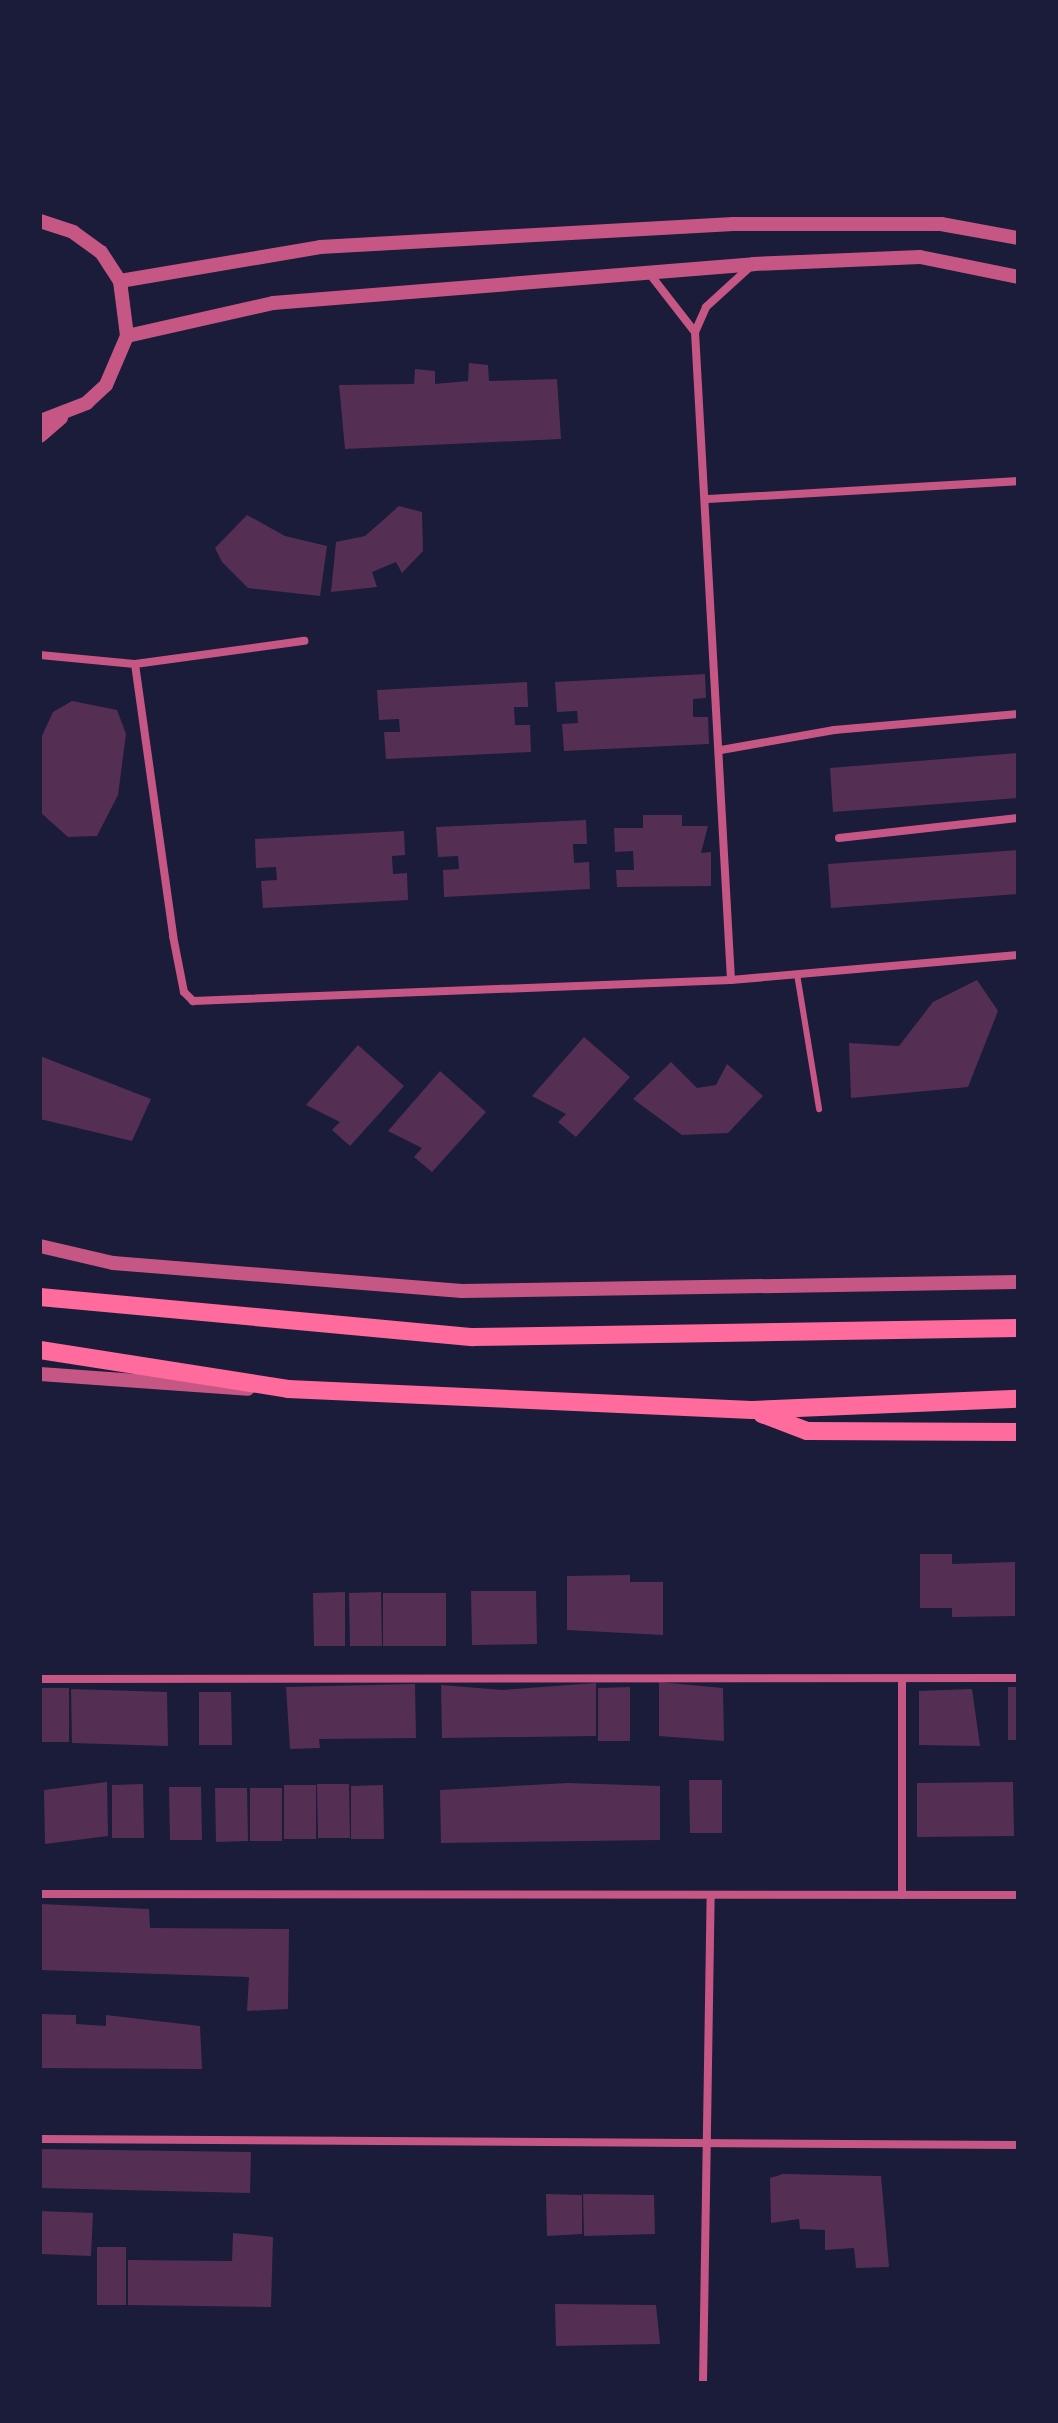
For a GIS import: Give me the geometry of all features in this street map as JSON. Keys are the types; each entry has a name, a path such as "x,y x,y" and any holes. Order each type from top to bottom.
{"highway":[{"path":"40,1297 473,1337 1018,1328"},
{"path":"40,1350 288,1389 752,1410 1018,1399"},
{"path":"752,1410 807,1431 1018,1432"}],"street":[{"path":"40,221 83,239 120,281 127,336 106,385 40,436"},
{"path":"120,281 320,247 733,224 941,224 1018,238"},
{"path":"127,336 273,303 753,264 920,257 1018,277"},
{"path":"731,980 708,499 695,332 706,307 753,264"},
{"path":"649,273 695,332"},
{"path":"40,421 63,416"},
{"path":"708,499 1018,481"},
{"path":"40,655 135,664 304,641"},
{"path":"135,664 173,936 184,992 193,1001 731,980 1018,955"},
{"path":"721,750 834,730 1018,714"},
{"path":"839,838 1018,818"},
{"path":"40,1246 113,1263 462,1291 1018,1282"},
{"path":"40,1374 183,1389 288,1389"},
{"path":"40,1679 1018,1678"},
{"path":"902,1679 902,1895"},
{"path":"40,1894 711,1898 1018,1895"},
{"path":"703,2383 710,2141 711,1898"},
{"path":"40,2139 1018,2145"}],"lane":[{"path":"797,974 819,1109"}],"building":[{"path":"469,363 488,365 489,381 557,379 561,439 345,449 339,385 414,384 415,369 435,371 435,384 468,381"},
{"path":"399,506 422,512 423,551 402,573 396,562 372,572 377,587 331,592 336,542 365,536"},
{"path":"247,515 285,536 327,546 320,596 248,588 222,562 215,548"},
{"path":"705,674 706,698 693,699 693,717 708,717 709,744 564,751 562,724 578,723 577,711 557,712 555,682"},
{"path":"527,682 528,707 514,707 515,725 530,725 531,752 386,759 384,732 400,732 399,719 379,720 377,690"},
{"path":"72,701 117,710 126,734 118,795 97,836 68,837 40,812 41,738 53,712"},
{"path":"1018,753 1018,798 833,812 830,768"},
{"path":"643,815 682,815 682,826 708,826 701,853 711,852 711,886 617,887 616,870 634,870 633,851 615,852 614,828 643,828"},
{"path":"586,820 587,844 573,844 574,863 589,862 590,889 444,897 443,870 459,869 458,856 438,857 436,827"},
{"path":"404,831 405,855 392,856 393,874 407,873 408,900 263,908 261,881 277,880 276,867 256,868 255,839"},
{"path":"1018,850 1018,894 831,908 828,864"},
{"path":"977,980 998,1011 968,1087 851,1098 849,1043 899,1046 933,1002"},
{"path":"584,1037 630,1077 576,1137 558,1122 566,1114 532,1096"},
{"path":"358,1045 404,1086 350,1146 332,1130 340,1122 306,1105"},
{"path":"40,1056 151,1099 132,1141 40,1119"},
{"path":"671,1062 697,1088 716,1085 727,1064 763,1096 728,1133 682,1135 633,1099"},
{"path":"440,1071 486,1112 432,1172 414,1157 422,1148 388,1131"},
{"path":"920,1554 952,1554 952,1564 1015,1562 1015,1616 952,1617 952,1608 920,1608"},
{"path":"630,1575 630,1582 663,1582 663,1635 567,1630 567,1576"},
{"path":"471,1591 536,1591 537,1644 472,1645"},
{"path":"345,1592 345,1646 314,1646 313,1593"},
{"path":"381,1592 382,1646 350,1646 349,1593"},
{"path":"383,1593 446,1593 446,1646 383,1646"},
{"path":"659,1682 723,1688 724,1741 659,1736"},
{"path":"596,1683 596,1736 442,1738 441,1685 502,1690"},
{"path":"415,1684 416,1738 319,1739 320,1748 290,1749 286,1687"},
{"path":"630,1687 630,1741 598,1741 598,1688"},
{"path":"1008,1687 1018,1687 1018,1740 1008,1740"},
{"path":"40,1688 69,1688 69,1742 40,1742"},
{"path":"71,1689 167,1692 168,1746 72,1743"},
{"path":"972,1689 980,1746 919,1745 919,1691"},
{"path":"199,1692 231,1692 232,1745 199,1745"},
{"path":"689,1780 722,1780 722,1833 690,1833"},
{"path":"107,1782 108,1836 45,1844 44,1790"},
{"path":"1013,1782 1014,1836 917,1837 917,1783"},
{"path":"568,1783 660,1786 660,1840 441,1843 440,1790"},
{"path":"143,1784 144,1838 112,1838 112,1785"},
{"path":"317,1784 349,1784 350,1838 318,1838"},
{"path":"284,1785 316,1785 316,1839 284,1839"},
{"path":"383,1785 384,1839 351,1839 351,1786"},
{"path":"169,1787 201,1787 202,1840 170,1840"},
{"path":"215,1788 247,1788 248,1841 216,1842"},
{"path":"250,1788 282,1788 282,1841 250,1841"},
{"path":"41,1904 149,1909 150,1928 289,1929 288,2009 247,2011 249,1977 40,1970"},
{"path":"40,2014 76,2015 76,2024 106,2026 106,2015 200,2026 202,2069 40,2068"},
{"path":"40,2149 251,2152 250,2193 40,2188"},
{"path":"783,2174 881,2176 889,2267 856,2268 854,2248 825,2250 825,2230 800,2229 799,2219 771,2223 770,2178"},
{"path":"546,2194 582,2195 582,2234 547,2236"},
{"path":"583,2194 654,2195 655,2234 584,2236"},
{"path":"40,2211 93,2213 91,2256 40,2254"},
{"path":"233,2233 273,2237 271,2307 128,2305 128,2260 232,2261"},
{"path":"97,2247 126,2247 126,2305 97,2305"},
{"path":"555,2304 656,2305 660,2344 556,2346"}]}
